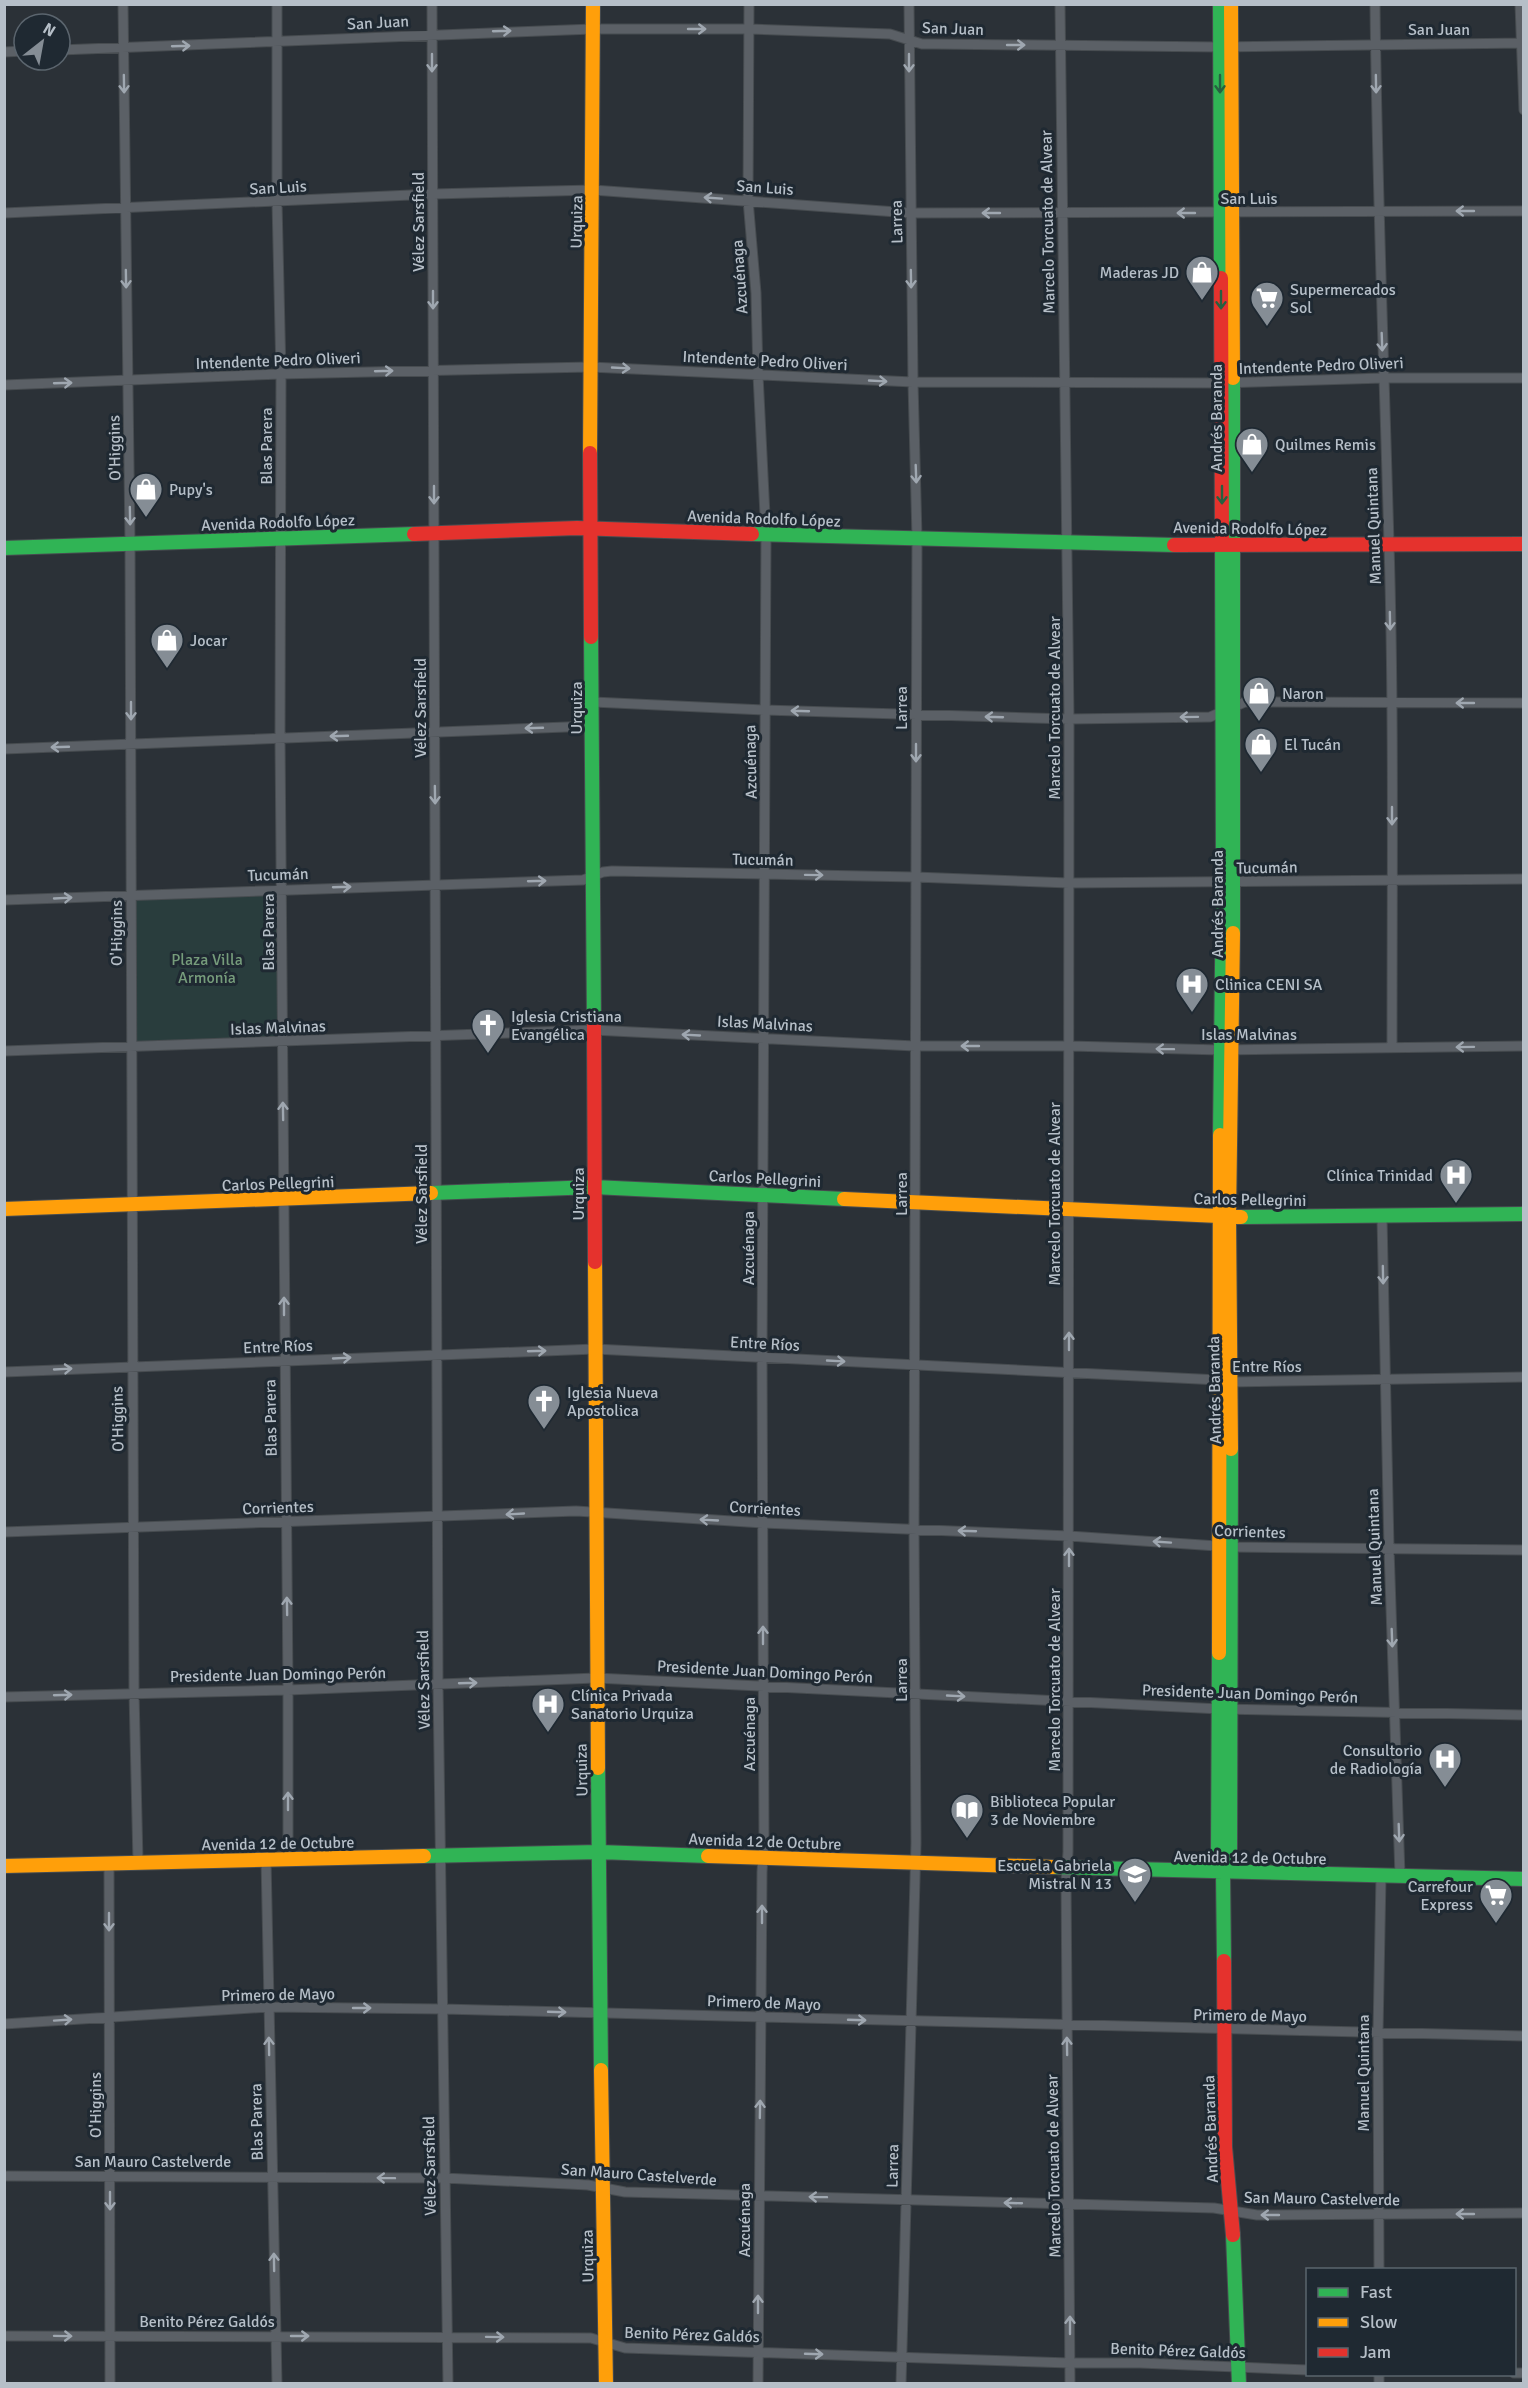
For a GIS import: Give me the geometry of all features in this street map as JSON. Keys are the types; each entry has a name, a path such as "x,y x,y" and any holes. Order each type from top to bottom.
{"street":[{"name":"O'Higgins","path":"123,4 130,544 132,1366 134,1692 138,1862"},
{"name":"Blas Parera","path":"278,4 277,202 281,374 280,738 283,889 288,1859"},
{"name":"Vélez Sarsfield","path":"432,4 438,1684 448,2384"},
{"name":"Urquiza","path":"593,4 590,528 594,876 596,1678 606,2384"},
{"name":"Azcuénaga","path":"749,4 748,200 756,293 766,535 762,1357 765,1841 758,2384"},
{"name":"Larrea","path":"901,2384 916,1862 914,1529 917,1202 915,877 917,538 910,213 909,4"},
{"name":"Marcelo Torcuato de Alvear","path":"1060,4 1069,719 1069,1536 1066,2025 1070,2384"},
{"name":"Andrés Baranda","path":"1220,4 1225,47 1228,545 1228,883 1224,1217 1225,1709 1230,1857 1223,1873 1223,2030 1225,2147 1231,2211 1239,2384"},
{"name":"Andrés Baranda","path":"1225,47 1231,4"},
{"name":"Manuel Quintana","path":"1375,4 1378,211 1392,703 1392,1047"},
{"path":"1520,4 1524,110"},
{"name":"San Juan","path":"72,50 593,29 749,29 890,34 922,44 1225,47 1522,44"},
{"name":"San Luis","path":"4,213 433,194 593,190 910,213 1524,211"},
{"name":"Intendente Pedro Oliveri","path":"4,385 281,374 590,367 913,382 1227,383 1384,378 1524,378"},
{"name":"Avenida Rodolfo López","path":"4,548 590,528 766,535 1228,545 1524,544"},
{"path":"593,702 764,710 1069,719 1210,717 1245,702 1524,703"},
{"path":"4,749 592,726"},
{"name":"Tucumán","path":"4,900 582,880 612,871 915,877 1069,884 1524,879"},
{"name":"Islas Malvinas","path":"4,1051 593,1030 915,1046 1070,1046 1227,1050 1524,1046"},
{"name":"Carlos Pellegrini","path":"4,1209 594,1186 1224,1217 1524,1214"},
{"name":"Manuel Quintana","path":"1382,1217 1389,1548 1400,1876"},
{"name":"Entre Ríos","path":"4,1372 595,1349 1225,1381 1524,1377"},
{"name":"Corrientes","path":"4,1532 576,1512 1226,1546 1524,1550"},
{"name":"Presidente Juan Domingo Perón","path":"4,1697 288,1690 596,1678 1225,1709 1524,1715"},
{"name":"Avenida 12 de Octubre","path":"4,1866 599,1852 1223,1873 1524,1878"},
{"name":"Blas Parera","path":"266,1859 277,2384"},
{"name":"O'Higgins","path":"109,1863 110,2384"},
{"name":"Manuel Quintana","path":"1379,2268 1378,2033 1381,1876"},
{"name":"Primero de Mayo","path":"4,2024 268,2007 762,2016 911,2022 1524,2036"},
{"name":"San Mauro Castelverde","path":"4,2176 444,2178 603,2188 625,2192 1214,2208 1257,2215 1524,2213"},
{"name":"Benito Pérez Galdós","path":"4,2336 591,2338 625,2348 1070,2363 1140,2362 1306,2370"}],"green space":[{"name":"Plaza Villa Armonía","path":"283,889 282,1042 132,1047 131,894"}],"traffic: fast":[{"path":"1220,4 1221,278"},
{"path":"1233,378 1233,933"},
{"path":"4,548 414,534"},
{"path":"752,534 1174,545"},
{"path":"1220,1135 1223,883 1222,544"},
{"path":"591,637 594,1025"},
{"path":"431,1193 594,1187 844,1199"},
{"path":"1241,1217 1524,1214"},
{"path":"1223,1873 1230,1857 1231,1449"},
{"path":"1219,1653 1218,1855 1223,1873 1224,1961"},
{"path":"598,1768 601,2070"},
{"path":"424,1856 599,1852 708,1856"},
{"path":"1053,1867 1524,1879"},
{"path":"1233,2235 1239,2384"}],"traffic: slow":[{"path":"590,453 593,4"},
{"path":"1231,4 1233,378"},
{"path":"1231,1449 1229,1217 1233,933"},
{"path":"1219,1653 1220,1135"},
{"path":"4,1209 431,1193"},
{"path":"844,1199 1241,1217"},
{"path":"595,1262 598,1768"},
{"path":"4,1866 424,1856"},
{"path":"708,1856 1053,1867"},
{"path":"601,2070 606,2384"}],"traffic: jam":[{"path":"1221,278 1222,544"},
{"path":"590,453 591,637"},
{"path":"414,534 577,528 752,534"},
{"path":"1174,545 1524,544"},
{"path":"594,1025 595,1262"},
{"path":"1224,1961 1225,2147 1233,2235"}],"place":[{"name":"Maderas JD","path":"1202,301"},
{"name":"Supermercados Sol","path":"1267,327"},
{"name":"Quilmes Remis","path":"1252,473"},
{"name":"Pupy's","path":"146,518"},
{"name":"Jocar","path":"167,669"},
{"name":"Naron","path":"1259,722"},
{"name":"El Tucán","path":"1261,773"},
{"name":"Clinica CENI SA","path":"1192,1013"},
{"name":"Iglesia Cristiana Evangélica","path":"488,1054"},
{"name":"Clínica Trinidad","path":"1456,1204"},
{"name":"Iglesia Nueva Apostolica","path":"544,1430"},
{"name":"Clínica Privada Sanatorio Urquiza","path":"548,1733"},
{"name":"Consultorio de Radiología","path":"1445,1788"},
{"name":"Biblioteca Popular 3 de Noviembre","path":"967,1839"},
{"name":"Escuela Gabriela Mistral N 13","path":"1135,1903"},
{"name":"Carrefour Express","path":"1496,1924"}]}
